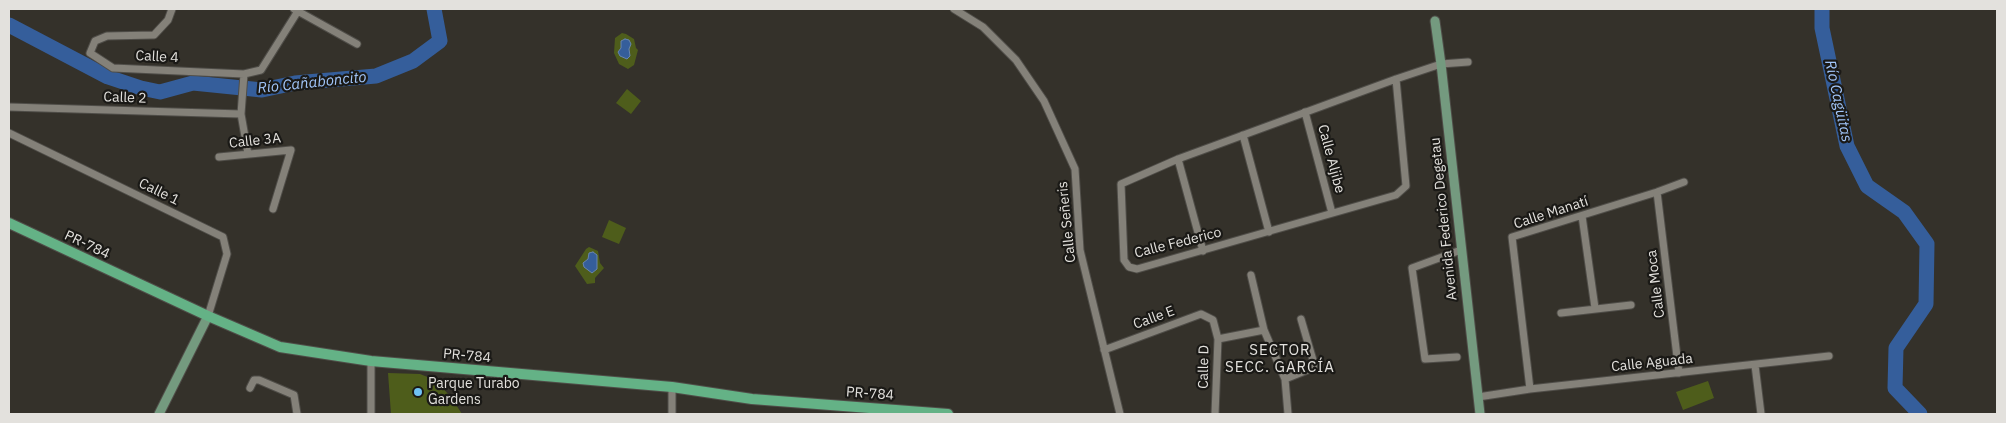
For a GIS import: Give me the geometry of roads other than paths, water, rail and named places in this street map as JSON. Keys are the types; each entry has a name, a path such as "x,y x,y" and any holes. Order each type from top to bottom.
{"main road":[{"name":"PR-784","path":"9,223 208,316 280,347 371,361 672,387 752,399 948,414"}],"street":[{"name":"Calle 4","path":"172,9 168,20 154,35 107,36 96,41 90,53 113,68 244,74 261,70 296,10"},
{"name":"Calle Señeris","path":"954,9 983,27 1016,60 1044,101 1075,170 1080,250 1120,414"},
{"path":"296,10 357,44"},
{"name":"Avenida Federico Degetau","path":"1435,21 1480,414"},
{"name":"Calle Federico","path":"1396,79 1406,186 1396,195 1138,269 1129,267 1124,260 1121,184 1178,159 1396,79 1441,64 1468,62"},
{"path":"244,74 241,114 248,154"},
{"name":"Calle 2","path":"9,107 241,114"},
{"name":"Calle Aljibe","path":"1305,112 1332,213"},
{"name":"Calle 1","path":"9,133 224,237 227,254 208,316"},
{"path":"1243,135 1269,232"},
{"name":"Calle 3A","path":"219,157 291,150 273,209"},
{"path":"1178,159 1203,250"},
{"name":"Calle Manatí","path":"1530,389 1512,237 1684,182"},
{"name":"Calle Moca","path":"1657,192 1679,373"},
{"path":"1582,216 1595,308"},
{"path":"1457,357 1425,359 1412,268 1461,250"},
{"path":"1251,275 1264,330 1285,379 1288,414"},
{"path":"1562,313 1631,305"},
{"name":"Calle E","path":"1104,350 1201,314 1213,320"},
{"path":"160,414 208,316"},
{"path":"1285,379 1315,367 1300,319"},
{"name":"Calle D","path":"1213,320 1218,339 1215,414"},
{"path":"1218,339 1264,330"},
{"name":"Calle Aguada","path":"1478,397 1530,389 1829,356"},
{"path":"371,361 371,414"},
{"path":"1755,364 1761,414"},
{"path":"250,388 254,380 259,380 294,395 297,414"},
{"path":"672,387 672,414"}],"water":[{"path":"629,40 631,44 629,49 630,56 627,59 620,56 618,52 621,48 621,41"},
{"path":"593,252 597,255 597,269 592,273 584,267 583,263 588,259 589,253"}],"waterway":[{"name":"Río Cañaboncito","path":"9,25 108,77 141,88 160,92 193,83 262,90 295,83 376,76 413,61 440,41 434,9"},
{"name":"Río Cagüitas","path":"1822,9 1822,28 1847,146 1867,186 1904,212 1927,244 1926,304 1896,348 1895,388 1920,414"}],"place":[{"name":"Parque Turabo Gardens","path":"418,392"}],"district":[{"name":"SECTOR SECC. GARCÍA","path":"1280,360"}]}
